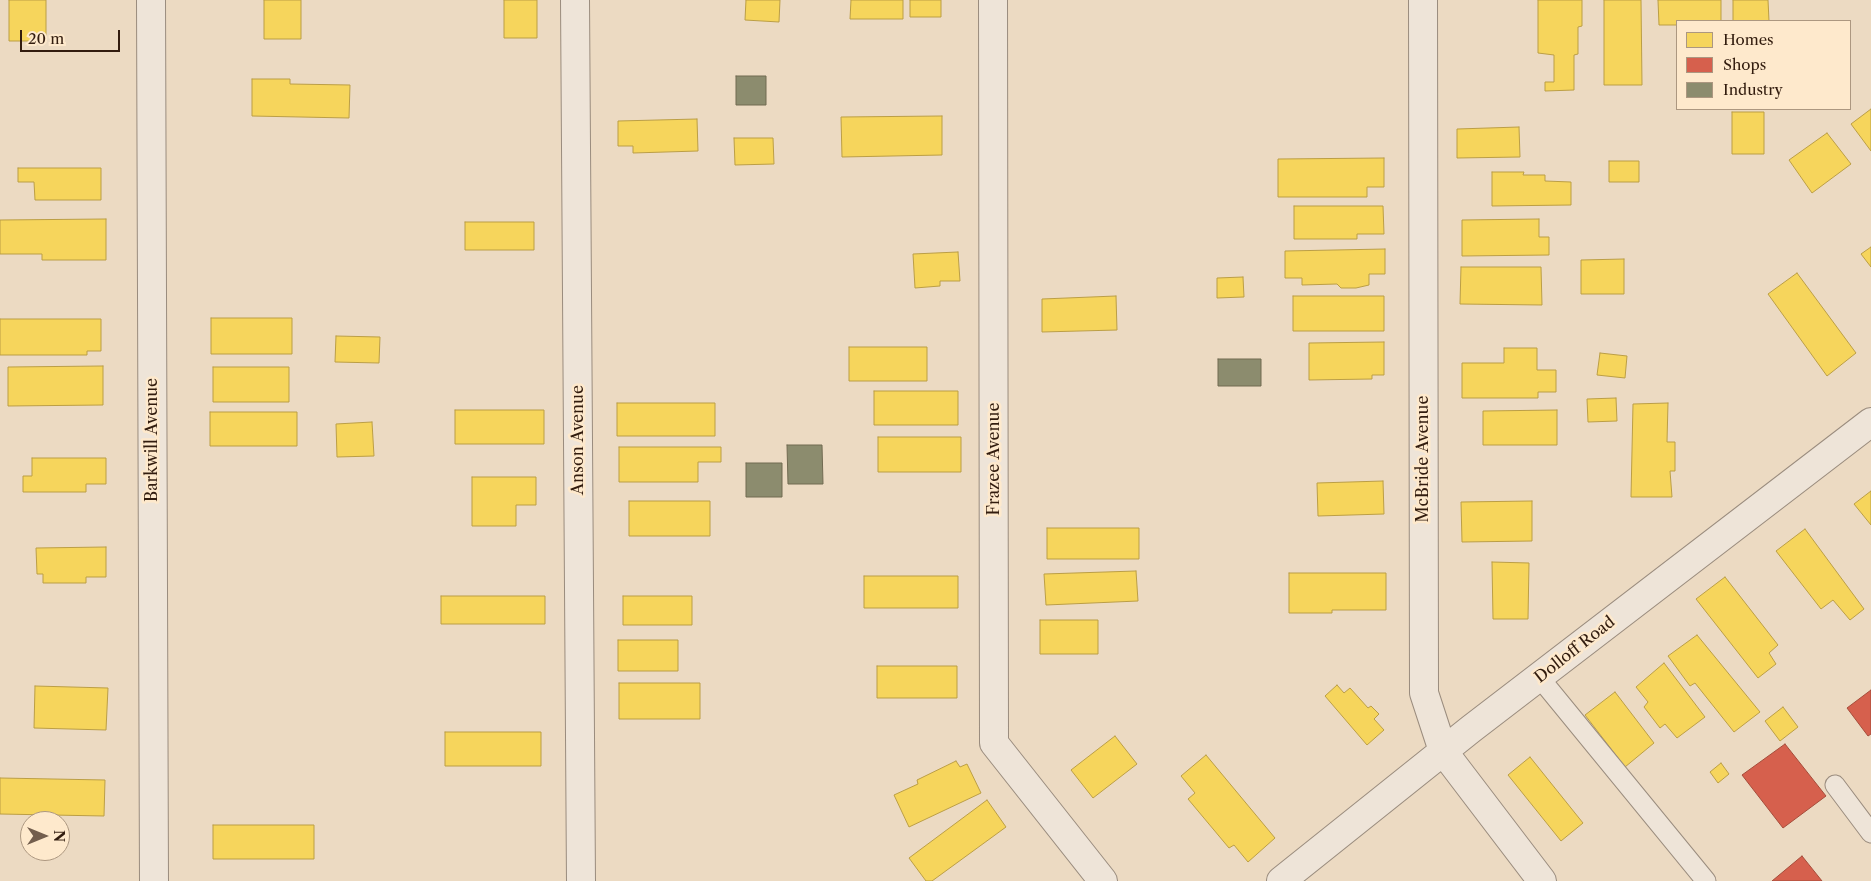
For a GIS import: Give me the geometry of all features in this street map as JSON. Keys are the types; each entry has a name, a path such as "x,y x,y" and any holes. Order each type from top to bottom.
{"street":[{"name":"Barkwill Avenue","path":"151,0 154,881"},
{"name":"Anson Avenue","path":"575,0 581,881"},
{"name":"Frazee Avenue","path":"993,0 994,743 1103,881"},
{"name":"McBride Avenue","path":"1423,0 1424,693 1443,751 1542,881"},
{"name":"Dolloff Road","path":"1281,881 1443,751 1871,422"}],"lane":[{"path":"1539,677 1706,881"},
{"path":"1834,785 1871,833"}],"building: Homes":[{"path":"9,0 46,0 46,41 9,41"},
{"path":"264,0 301,0 301,39 264,39"},
{"path":"504,0 537,0 537,38 504,38"},
{"path":"746,0 780,0 779,22 745,20"},
{"path":"851,0 903,0 903,19 850,19"},
{"path":"910,0 941,0 941,17 910,17"},
{"path":"1538,0 1582,0 1582,26 1578,27 1578,54 1574,55 1574,90 1545,91 1545,82 1554,82 1554,55 1538,53"},
{"path":"1604,0 1641,0 1642,85 1604,85"},
{"path":"1658,0 1721,0 1721,20 1676,20 1676,25 1659,25"},
{"path":"1733,0 1768,0 1769,20 1733,20"},
{"path":"252,79 290,79 290,84 350,85 349,118 252,116"},
{"path":"1871,109 1871,151 1851,124"},
{"path":"1732,112 1764,112 1764,154 1732,154"},
{"path":"942,116 942,155 842,157 841,117"},
{"path":"697,119 698,151 633,153 633,146 618,146 618,121"},
{"path":"1519,127 1520,157 1457,158 1457,129"},
{"path":"1827,133 1851,164 1812,193 1789,160"},
{"path":"734,138 773,138 774,164 735,165"},
{"path":"1384,158 1384,187 1367,187 1367,197 1278,197 1278,159"},
{"path":"1609,161 1639,161 1639,182 1609,182"},
{"path":"18,168 101,168 101,200 35,200 34,182 18,182"},
{"path":"1492,172 1524,172 1523,175 1545,175 1545,181 1571,182 1571,205 1492,206"},
{"path":"1294,206 1383,206 1384,234 1357,234 1357,239 1294,239"},
{"path":"106,219 106,260 42,260 42,254 0,254 0,220"},
{"path":"1539,219 1539,237 1549,237 1549,255 1462,256 1462,220"},
{"path":"465,222 534,222 534,250 465,250"},
{"path":"1871,247 1871,267 1861,254"},
{"path":"1385,249 1385,274 1369,274 1369,285 1356,288 1341,288 1337,284 1302,285 1302,278 1285,278 1285,251"},
{"path":"958,252 960,281 940,281 940,286 915,288 913,254"},
{"path":"1624,259 1624,294 1581,294 1581,260"},
{"path":"1461,267 1541,267 1542,305 1460,304"},
{"path":"1797,273 1856,353 1827,376 1768,294"},
{"path":"1243,277 1244,297 1217,298 1217,278"},
{"path":"1116,296 1117,330 1042,332 1042,299"},
{"path":"1293,296 1384,296 1384,331 1293,331"},
{"path":"211,318 292,318 292,354 211,354"},
{"path":"0,319 101,319 101,351 87,351 87,355 0,355"},
{"path":"336,336 380,337 379,363 335,362"},
{"path":"1384,342 1384,375 1372,375 1372,379 1309,380 1309,343"},
{"path":"849,347 927,347 927,381 849,381"},
{"path":"1504,348 1537,348 1537,370 1556,370 1556,392 1538,392 1538,398 1462,398 1462,363 1504,363"},
{"path":"1600,353 1627,356 1625,378 1597,375"},
{"path":"103,366 103,405 8,406 8,367"},
{"path":"213,367 289,367 289,402 213,402"},
{"path":"874,391 958,391 958,425 874,425"},
{"path":"1616,398 1617,421 1588,422 1587,399"},
{"path":"617,403 715,403 715,436 617,436"},
{"path":"1668,403 1667,442 1675,442 1675,471 1670,471 1672,497 1631,497 1633,404"},
{"path":"455,410 544,410 544,444 455,444"},
{"path":"1557,410 1557,445 1483,445 1483,411"},
{"path":"210,412 297,412 297,446 210,446"},
{"path":"372,422 374,456 337,457 336,424"},
{"path":"878,437 961,437 961,472 878,472"},
{"path":"619,447 721,447 721,462 698,462 698,482 619,482"},
{"path":"32,458 106,458 106,484 86,484 86,492 23,492 23,476 32,476"},
{"path":"472,477 536,477 536,505 516,505 516,526 472,526"},
{"path":"1383,481 1384,514 1318,516 1317,483"},
{"path":"1871,491 1871,525 1854,504"},
{"path":"629,501 710,501 710,536 629,536"},
{"path":"1532,501 1532,541 1462,542 1461,502"},
{"path":"1047,528 1139,528 1139,559 1047,559"},
{"path":"1805,529 1864,609 1850,620 1833,600 1821,609 1776,551"},
{"path":"106,547 106,577 86,577 86,583 43,583 43,574 37,574 36,548"},
{"path":"1492,562 1529,563 1528,619 1493,619"},
{"path":"1136,571 1138,601 1046,605 1044,574"},
{"path":"1289,573 1386,573 1386,610 1332,610 1332,613 1289,613"},
{"path":"864,576 958,576 958,608 864,608"},
{"path":"1725,577 1778,645 1769,653 1776,664 1758,678 1696,599"},
{"path":"441,596 545,596 545,624 441,624"},
{"path":"623,596 692,596 692,625 623,625"},
{"path":"1040,620 1098,620 1098,654 1040,654"},
{"path":"1697,635 1760,712 1734,732 1695,683 1690,686 1668,656"},
{"path":"618,640 678,640 678,671 618,671"},
{"path":"1664,663 1705,717 1677,738 1665,724 1660,728 1644,707 1648,702 1636,687"},
{"path":"877,666 957,666 957,698 877,698"},
{"path":"619,683 700,683 700,719 619,719"},
{"path":"1337,685 1344,693 1350,688 1368,708 1371,706 1379,714 1374,719 1384,730 1367,745 1325,696"},
{"path":"35,686 108,688 106,730 34,728"},
{"path":"1615,692 1654,743 1625,767 1585,715"},
{"path":"1783,707 1798,727 1780,741 1765,721"},
{"path":"445,732 541,732 541,766 445,766"},
{"path":"1115,736 1137,764 1093,798 1071,770"},
{"path":"1206,755 1275,838 1248,862 1234,845 1229,848 1188,799 1195,793 1181,776"},
{"path":"1530,757 1583,823 1561,841 1508,775"},
{"path":"956,761 960,767 967,764 981,793 909,827 894,795 918,784 917,780"},
{"path":"1721,763 1729,774 1718,783 1710,772"},
{"path":"0,778 105,780 104,816 70,815 70,811 20,811 20,814 0,814"},
{"path":"987,800 1006,827 932,881 926,881 909,858"},
{"path":"213,825 314,825 314,859 213,859"}],"building: Shops":[{"path":"1871,690 1871,734 1868,736 1847,708"},
{"path":"1785,744 1826,796 1783,828 1742,775"},
{"path":"1802,856 1822,881 1772,881"}],"building: Industry":[{"path":"736,76 766,76 766,105 736,105"},
{"path":"1218,359 1261,359 1261,386 1218,386"},
{"path":"787,445 822,445 823,484 788,484"},
{"path":"746,463 782,463 782,497 746,497"}]}
